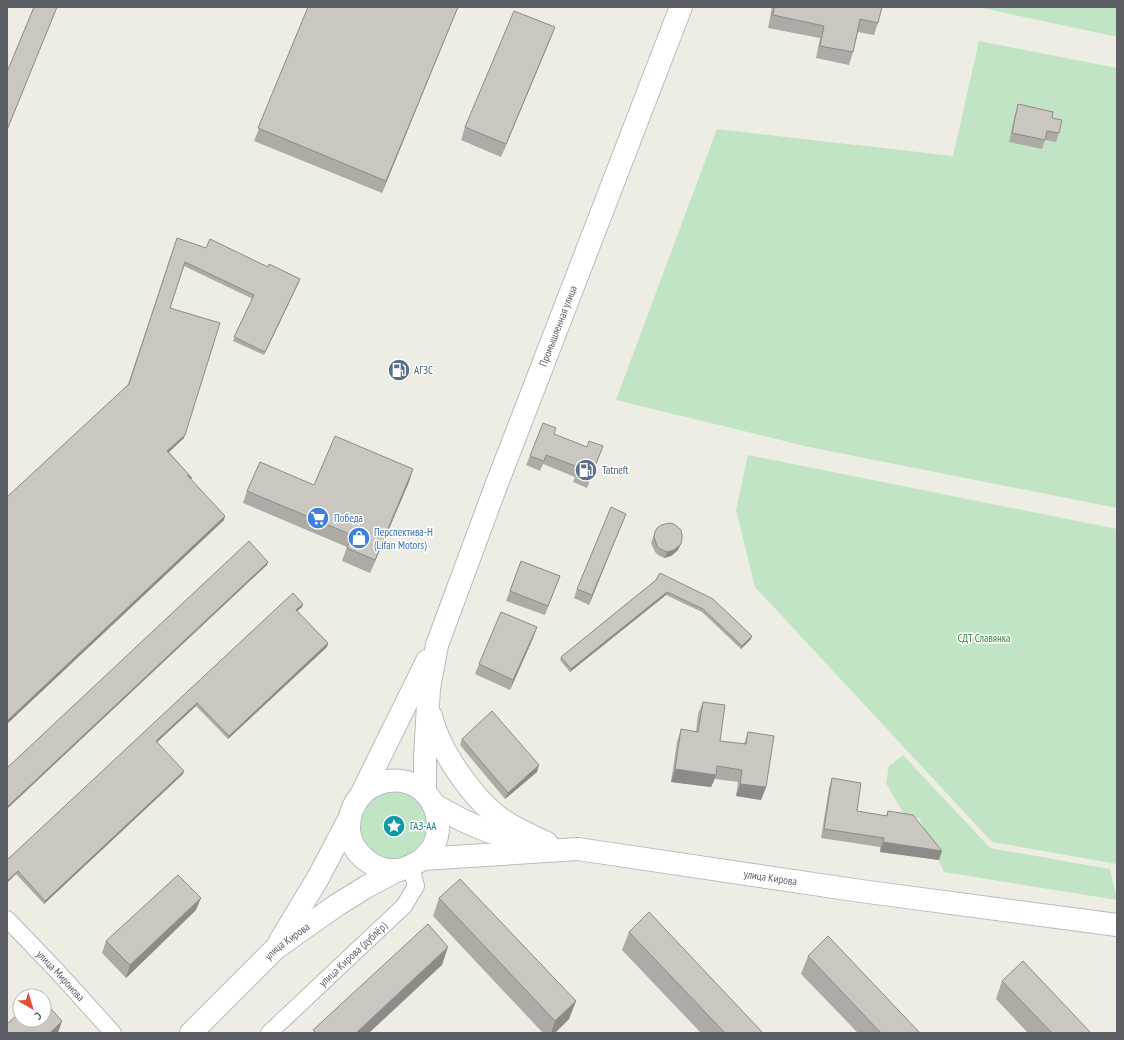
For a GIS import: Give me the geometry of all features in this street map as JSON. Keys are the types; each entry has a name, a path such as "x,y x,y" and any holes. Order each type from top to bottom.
{"main road":[{"name":"Промышленная улица","path":"437,645 496,486 681,7"},
{"path":"349,819 349,832 353,845 361,856 372,864 384,869 411,865 433,847 438,833 438,818 429,799 425,758 429,688 437,645"},
{"path":"276,948 318,878 349,819 353,806 361,794 423,668 437,645"},
{"path":"428,707 434,729 443,749 462,778 484,804 500,818 521,832 547,843"},
{"path":"361,794 372,786 386,781 400,781 413,785 429,799 474,826 497,834 578,849"},
{"name":"улица Кирова","path":"191,1033 276,948 337,905 366,887 411,865 578,849 854,890 1117,925"}],"street":[{"name":"улица Кирова (дублёр)","path":"269,1033 404,906 416,886 411,865"},
{"name":"улица Миронова","path":"7,919 57,971 113,1033"}],"green space":[{"path":"978,7 1117,7 1117,37"},
{"path":"979,41 1117,68 1117,508 809,447 616,400 717,129 953,156"},
{"name":"СДТ Славянка","path":"748,455 1117,529 1117,864 992,842 755,587 736,510"},
{"path":"903,755 990,848 1110,869 1117,900 944,872 919,818 906,818 886,783 889,766"},
{"path":"393,791 406,794 417,801 424,812 427,825 424,838 417,849 406,856 393,859 380,856 369,849 362,838 359,825 362,812 369,801 380,794"}],"building":[{"path":"34,7 57,7 7,130 7,72"},
{"path":"308,7 458,7 386,181 258,128"},
{"path":"774,7 882,7 878,23 860,19 853,52 820,46 824,26 773,15"},
{"path":"514,11 555,27 506,144 465,127"},
{"path":"1018,104 1053,112 1052,118 1062,120 1059,133 1047,131 1045,140 1012,133"},
{"path":"177,238 206,248 210,239 268,267 269,264 300,279 265,352 234,337 254,295 185,262 170,308 220,323 185,435 167,451 225,516 7,721 7,497 129,384"},
{"path":"543,423 556,428 554,434 587,447 589,441 603,446 590,479 576,473 578,467 546,455 544,461 530,456"},
{"path":"335,436 413,469 375,560 347,548 352,535 247,491 260,462 314,485"},
{"path":"611,507 626,514 592,595 577,589"},
{"path":"670,523 674,524 681,530 682,539 681,544 674,550 667,552 657,546 654,537 657,528 661,525"},
{"path":"249,541 268,562 7,807 7,768"},
{"path":"521,561 560,576 548,606 510,591"},
{"path":"660,573 713,599 752,636 742,646 703,609 667,592 571,669 561,657 656,580"},
{"path":"293,593 303,604 296,610 328,643 229,736 197,703 156,741 184,771 45,901 18,871 7,881 7,860"},
{"path":"501,612 537,627 513,680 479,664"},
{"path":"703,702 725,705 720,741 746,744 748,732 774,736 766,787 740,784 742,770 717,766 716,775 675,769 681,729 698,732"},
{"path":"492,711 539,765 508,793 462,739"},
{"path":"832,778 861,783 857,811 887,816 888,811 913,815 942,851 883,842 884,838 824,829"},
{"path":"178,875 201,898 130,965 106,941"},
{"path":"460,879 576,1001 555,1021 439,898"},
{"path":"649,912 763,1033 725,1033 629,932"},
{"path":"428,924 448,947 356,1033 316,1033 313,1030"},
{"path":"828,936 920,1033 881,1033 808,956"},
{"path":"1023,961 1091,1033 1052,1033 1002,981"},
{"path":"52,1010 62,1021 50,1033 7,1033 7,1024 12,1019 12,1028 52,1028"}],"place":[{"name":"АГЗС","path":"399,370"},
{"name":"Tatneft","path":"586,470"},
{"name":"Победа","path":"318,518"},
{"name":"Перспектива-Н (Lifan Motors)","path":"359,538"},
{"name":"ГАЗ-АА","path":"394,826"}]}
